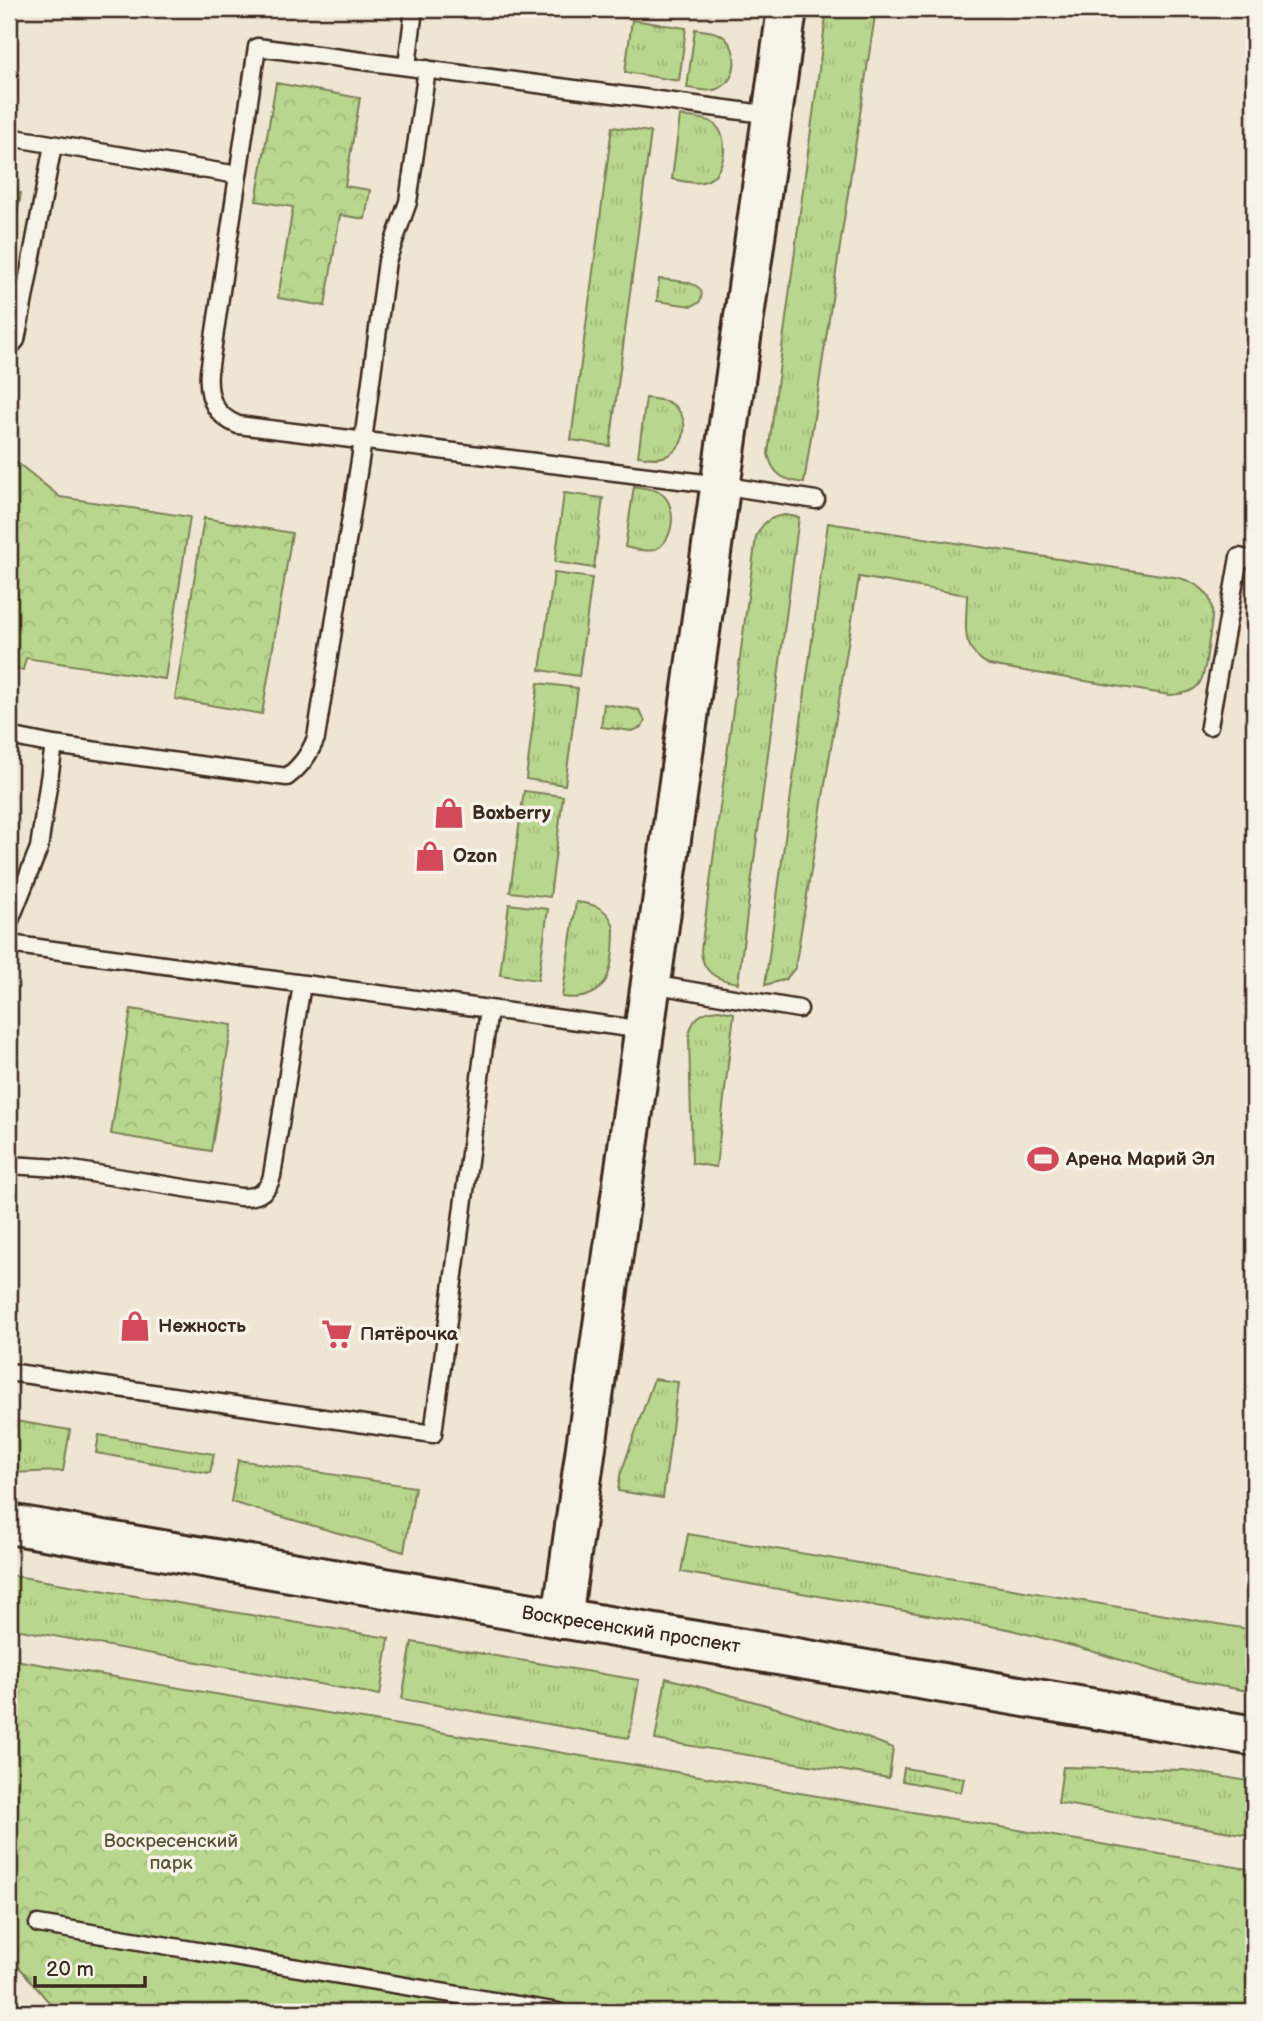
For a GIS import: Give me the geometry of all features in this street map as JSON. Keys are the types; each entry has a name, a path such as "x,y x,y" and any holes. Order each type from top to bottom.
{"main road":[{"path":"562,1619 787,9"},
{"name":"Воскресенский проспект","path":"9,1524 1254,1736"}],"lane":[{"path":"407,66 414,9"},
{"path":"772,115 257,47 209,372 209,394 213,405 228,421 238,425 720,485 816,500"},
{"path":"9,736 54,745 287,777 299,768 309,755 316,738 363,442 387,261 408,202 427,69"},
{"path":"9,137 238,175"},
{"path":"9,348 16,340 53,145"},
{"path":"1209,726 1239,557 1254,560"},
{"path":"9,923 15,887 38,848 54,745"},
{"path":"9,944 644,1030"},
{"path":"9,1165 60,1168 240,1197 251,1198 261,1194 272,1176 302,984"},
{"path":"651,984 799,1009"},
{"path":"9,1372 433,1434 489,1009"},
{"path":"38,1924 559,2012"}],"green space":[{"path":"827,9 876,9 804,483 790,480 776,472 768,454"},
{"path":"632,20 686,28 679,81 625,72"},
{"path":"695,29 720,34 733,51 733,72 726,84 720,88 687,88"},
{"path":"276,83 360,98 345,186 370,190 365,219 340,215 325,306 278,298 293,207 256,201"},
{"path":"680,116 710,121 722,136 722,163 713,177 706,181 693,183 672,179"},
{"path":"612,127 651,132 610,446 571,440"},
{"path":"9,191 21,193 9,260"},
{"path":"659,279 682,281 696,286 702,295 699,303 691,306 657,301"},
{"path":"646,398 668,402 681,413 684,421 683,438 679,445 674,452 663,457 638,456"},
{"path":"9,463 19,464 60,497 190,517 165,679 26,658 23,670 9,668"},
{"path":"634,486 661,493 670,506 670,532 666,540 653,550 625,547"},
{"path":"564,493 603,498 594,568 555,562"},
{"path":"785,515 799,517 738,983 712,974 704,964 701,950 756,537 767,522"},
{"path":"204,518 292,533 262,714 175,699"},
{"path":"828,523 1180,578 1193,583 1208,596 1212,623 1201,680 1190,691 1170,695 989,665 972,651 968,643 967,595 859,577 795,968 786,979 765,985"},
{"path":"554,573 592,578 579,676 540,670"},
{"path":"538,683 578,688 565,785 526,779"},
{"path":"604,704 639,710 645,721 642,727 632,731 601,727"},
{"path":"524,791 563,796 550,897 510,892"},
{"path":"576,902 600,908 609,916 614,928 613,956 606,980 600,989 578,998 562,997"},
{"path":"509,904 548,909 538,980 500,975"},
{"path":"131,1009 232,1025 211,1151 111,1134"},
{"path":"719,1010 734,1013 716,1167 692,1163 689,1037 692,1025 698,1017"},
{"path":"654,1379 678,1382 663,1498 618,1491 620,1476"},
{"path":"9,1420 70,1430 63,1471 9,1473"},
{"path":"99,1435 214,1454 210,1473 96,1453"},
{"path":"238,1460 415,1487 404,1552 231,1502"},
{"path":"688,1534 1254,1630 1254,1692 1186,1680 1008,1629 681,1572"},
{"path":"9,1575 389,1638 380,1695 9,1628"},
{"path":"412,1642 639,1680 629,1738 402,1699"},
{"name":"Воскресенский парк","path":"9,1659 1254,1870 1254,2012 57,2012 9,1955"},
{"path":"666,1678 809,1718 893,1748 889,1778 655,1740"},
{"path":"1063,1767 1184,1770 1254,1782 1254,1836 1058,1803"},
{"path":"904,1768 964,1778 961,1792 902,1781"}],"place":[{"name":"Boxberry","path":"449,813"},
{"name":"Ozon","path":"430,856"},
{"name":"Арена Марий Эл","path":"1043,1159"},
{"name":"Нежность","path":"135,1326"},
{"name":"Пятёрочка","path":"337,1334"}]}
